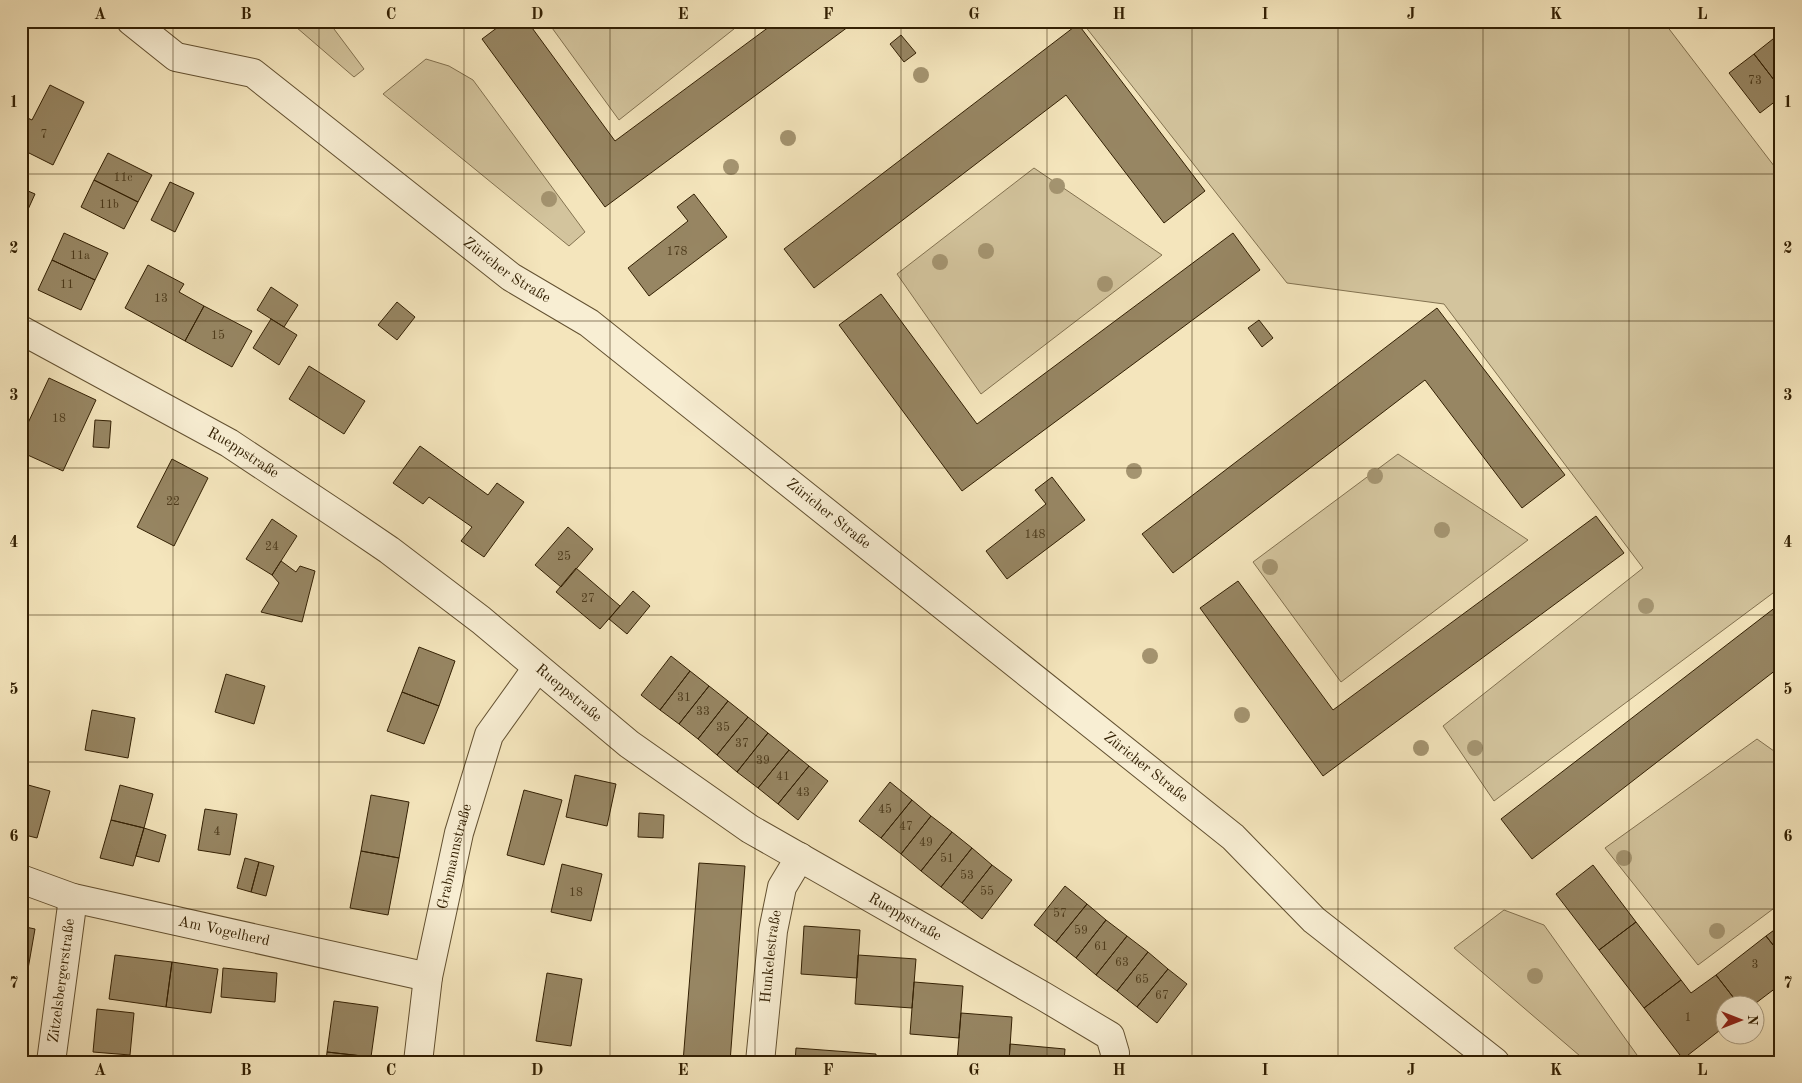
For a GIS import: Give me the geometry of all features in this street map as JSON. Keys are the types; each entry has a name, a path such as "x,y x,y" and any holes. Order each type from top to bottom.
{"street":[{"name":"Züricher Straße","path":"130,21 176,57 253,73 511,277 589,323 1225,831 1314,920 1495,1062"},
{"name":"Rueppstraße","path":"21,330 229,443 389,550 481,620 629,744 750,829 1110,1036 1115,1057"},
{"name":"Grabmannstraße","path":"418,1062 428,977 459,833 489,735 537,668"},
{"name":"Hunkelestraße","path":"760,1062 776,913 782,887 800,857"},
{"name":"Am Vogelherd","path":"21,879 73,898 428,977"},
{"name":"Zitzelsbergerstraße","path":"51,1062 73,898"}],"shaded area":[{"path":"289,21 328,21 364,69 354,77"},
{"path":"547,21 744,21 619,120"},
{"path":"1081,21 1663,21 1781,175 1781,587 1494,801 1443,726 1643,568 1444,304 1287,283"},
{"path":"426,59 449,66 473,80 585,232 569,246 383,94"},
{"path":"1034,168 1162,255 981,394 897,274"},
{"path":"1398,454 1528,540 1341,682 1253,562"},
{"path":"1757,739 1781,756 1781,903 1698,965 1605,848"},
{"path":"1504,910 1544,925 1642,1062 1587,1062 1454,948"}],"building":[{"path":"506,21 527,21 615,141 777,21 856,21 605,207 482,39"},
{"path":"1078,24 1205,191 1164,223 1066,95 814,288 784,249"},
{"path":"901,35 916,53 904,62 890,44"},
{"path":"1778,35 1781,39 1781,89 1754,54"},
{"path":"1754,54 1781,89 1781,97 1760,113 1729,73"},
{"path":"50,85 84,102 53,165 21,149 21,115 32,120"},
{"path":"108,153 152,175 138,202 94,180"},
{"path":"94,180 138,202 124,229 81,207"},
{"path":"170,182 194,193 175,232 151,220"},
{"path":"21,188 35,194 21,225"},
{"path":"694,194 727,237 649,296 628,268 688,221 677,207"},
{"path":"64,233 108,253 95,280 52,260"},
{"path":"1233,233 1260,270 962,491 839,325 881,294 977,424"},
{"path":"52,260 95,280 81,310 38,290"},
{"path":"148,265 184,284 179,292 204,306 185,341 125,308"},
{"path":"271,287 298,305 284,327 257,310"},
{"path":"397,302 415,317 397,340 378,325"},
{"path":"204,306 252,331 232,367 185,341"},
{"path":"1437,308 1565,475 1522,508 1425,380 1173,573 1142,534"},
{"path":"271,319 297,335 279,365 253,348"},
{"path":"1259,320 1273,338 1262,347 1248,328"},
{"path":"309,366 365,401 344,434 289,399"},
{"path":"49,378 96,400 63,471 21,452 21,438"},
{"path":"95,420 111,421 109,448 93,447"},
{"path":"420,446 488,495 497,483 524,502 484,557 461,541 472,527 429,497 423,504 393,483"},
{"path":"172,459 208,478 174,546 137,527"},
{"path":"1052,477 1085,520 1007,579 986,551 1046,504 1035,490"},
{"path":"1596,516 1624,553 1323,776 1200,608 1238,581 1333,710"},
{"path":"272,519 297,536 272,575 246,559"},
{"path":"568,527 593,549 561,587 535,565"},
{"path":"281,561 296,572 300,566 315,571 302,622 261,612 279,583 272,575"},
{"path":"576,568 620,606 600,629 556,592"},
{"path":"633,591 650,606 627,634 609,619"},
{"path":"1781,603 1781,666 1532,859 1501,819"},
{"path":"419,647 455,661 439,706 402,692"},
{"path":"671,656 690,671 660,710 641,695"},
{"path":"690,671 709,686 679,724 660,710"},
{"path":"226,674 265,686 254,724 215,712"},
{"path":"709,686 728,701 698,739 679,724"},
{"path":"402,692 439,706 424,744 387,731"},
{"path":"728,701 748,717 717,755 698,739"},
{"path":"92,710 135,718 128,758 85,750"},
{"path":"748,717 768,733 737,772 717,755"},
{"path":"768,733 789,750 758,788 737,772"},
{"path":"789,750 809,766 778,804 758,788"},
{"path":"809,766 828,781 798,820 778,804"},
{"path":"575,775 616,784 607,826 566,817"},
{"path":"890,782 912,800 881,838 859,821"},
{"path":"21,783 50,791 37,838 21,834"},
{"path":"120,785 153,794 144,828 111,820"},
{"path":"524,790 562,800 544,865 507,855"},
{"path":"371,795 409,802 399,858 361,851"},
{"path":"912,800 931,816 901,854 881,838"},
{"path":"205,809 237,814 230,855 198,850"},
{"path":"639,813 664,815 663,838 638,837"},
{"path":"931,816 952,832 921,871 901,854"},
{"path":"111,820 144,828 133,866 100,858"},
{"path":"144,828 166,835 159,862 136,856"},
{"path":"952,832 972,848 941,887 921,871"},
{"path":"972,848 992,865 962,903 941,887"},
{"path":"361,851 399,858 388,915 350,908"},
{"path":"245,858 259,862 251,892 237,888"},
{"path":"259,862 274,866 266,896 251,892"},
{"path":"699,863 745,866 730,1062 683,1062"},
{"path":"562,864 602,874 591,921 551,912"},
{"path":"992,865 1012,880 982,919 962,903"},
{"path":"1593,865 1636,922 1599,950 1556,894"},
{"path":"1065,886 1087,904 1056,942 1034,925"},
{"path":"1087,904 1106,920 1076,958 1056,942"},
{"path":"1106,920 1127,936 1096,975 1076,958"},
{"path":"1636,922 1681,980 1644,1008 1599,950"},
{"path":"1781,925 1781,955 1766,936"},
{"path":"21,926 35,929 28,969 21,968"},
{"path":"804,926 860,930 857,978 801,974"},
{"path":"1127,936 1148,952 1117,991 1096,975"},
{"path":"1766,936 1781,955 1781,984 1764,997 1732,996 1716,975"},
{"path":"1148,952 1168,969 1137,1007 1117,991"},
{"path":"115,955 172,962 166,1007 109,999"},
{"path":"858,955 916,959 912,1008 855,1004"},
{"path":"172,962 218,969 211,1013 166,1007"},
{"path":"223,968 277,973 275,1002 221,997"},
{"path":"1168,969 1187,984 1157,1023 1137,1007"},
{"path":"547,973 582,979 571,1046 536,1041"},
{"path":"1716,975 1732,996 1714,996 1714,1035 1683,1059 1644,1008 1681,980 1691,993"},
{"path":"914,982 963,986 959,1038 910,1034"},
{"path":"334,1001 378,1007 371,1057 327,1052"},
{"path":"97,1009 134,1013 130,1055 93,1052"},
{"path":"961,1013 1012,1017 1009,1062 957,1062"},
{"path":"1010,1044 1065,1049 1064,1062 1009,1062"},
{"path":"796,1048 876,1054 876,1062 795,1062"},
{"path":"327,1052 371,1057 371,1062 326,1062"}]}
